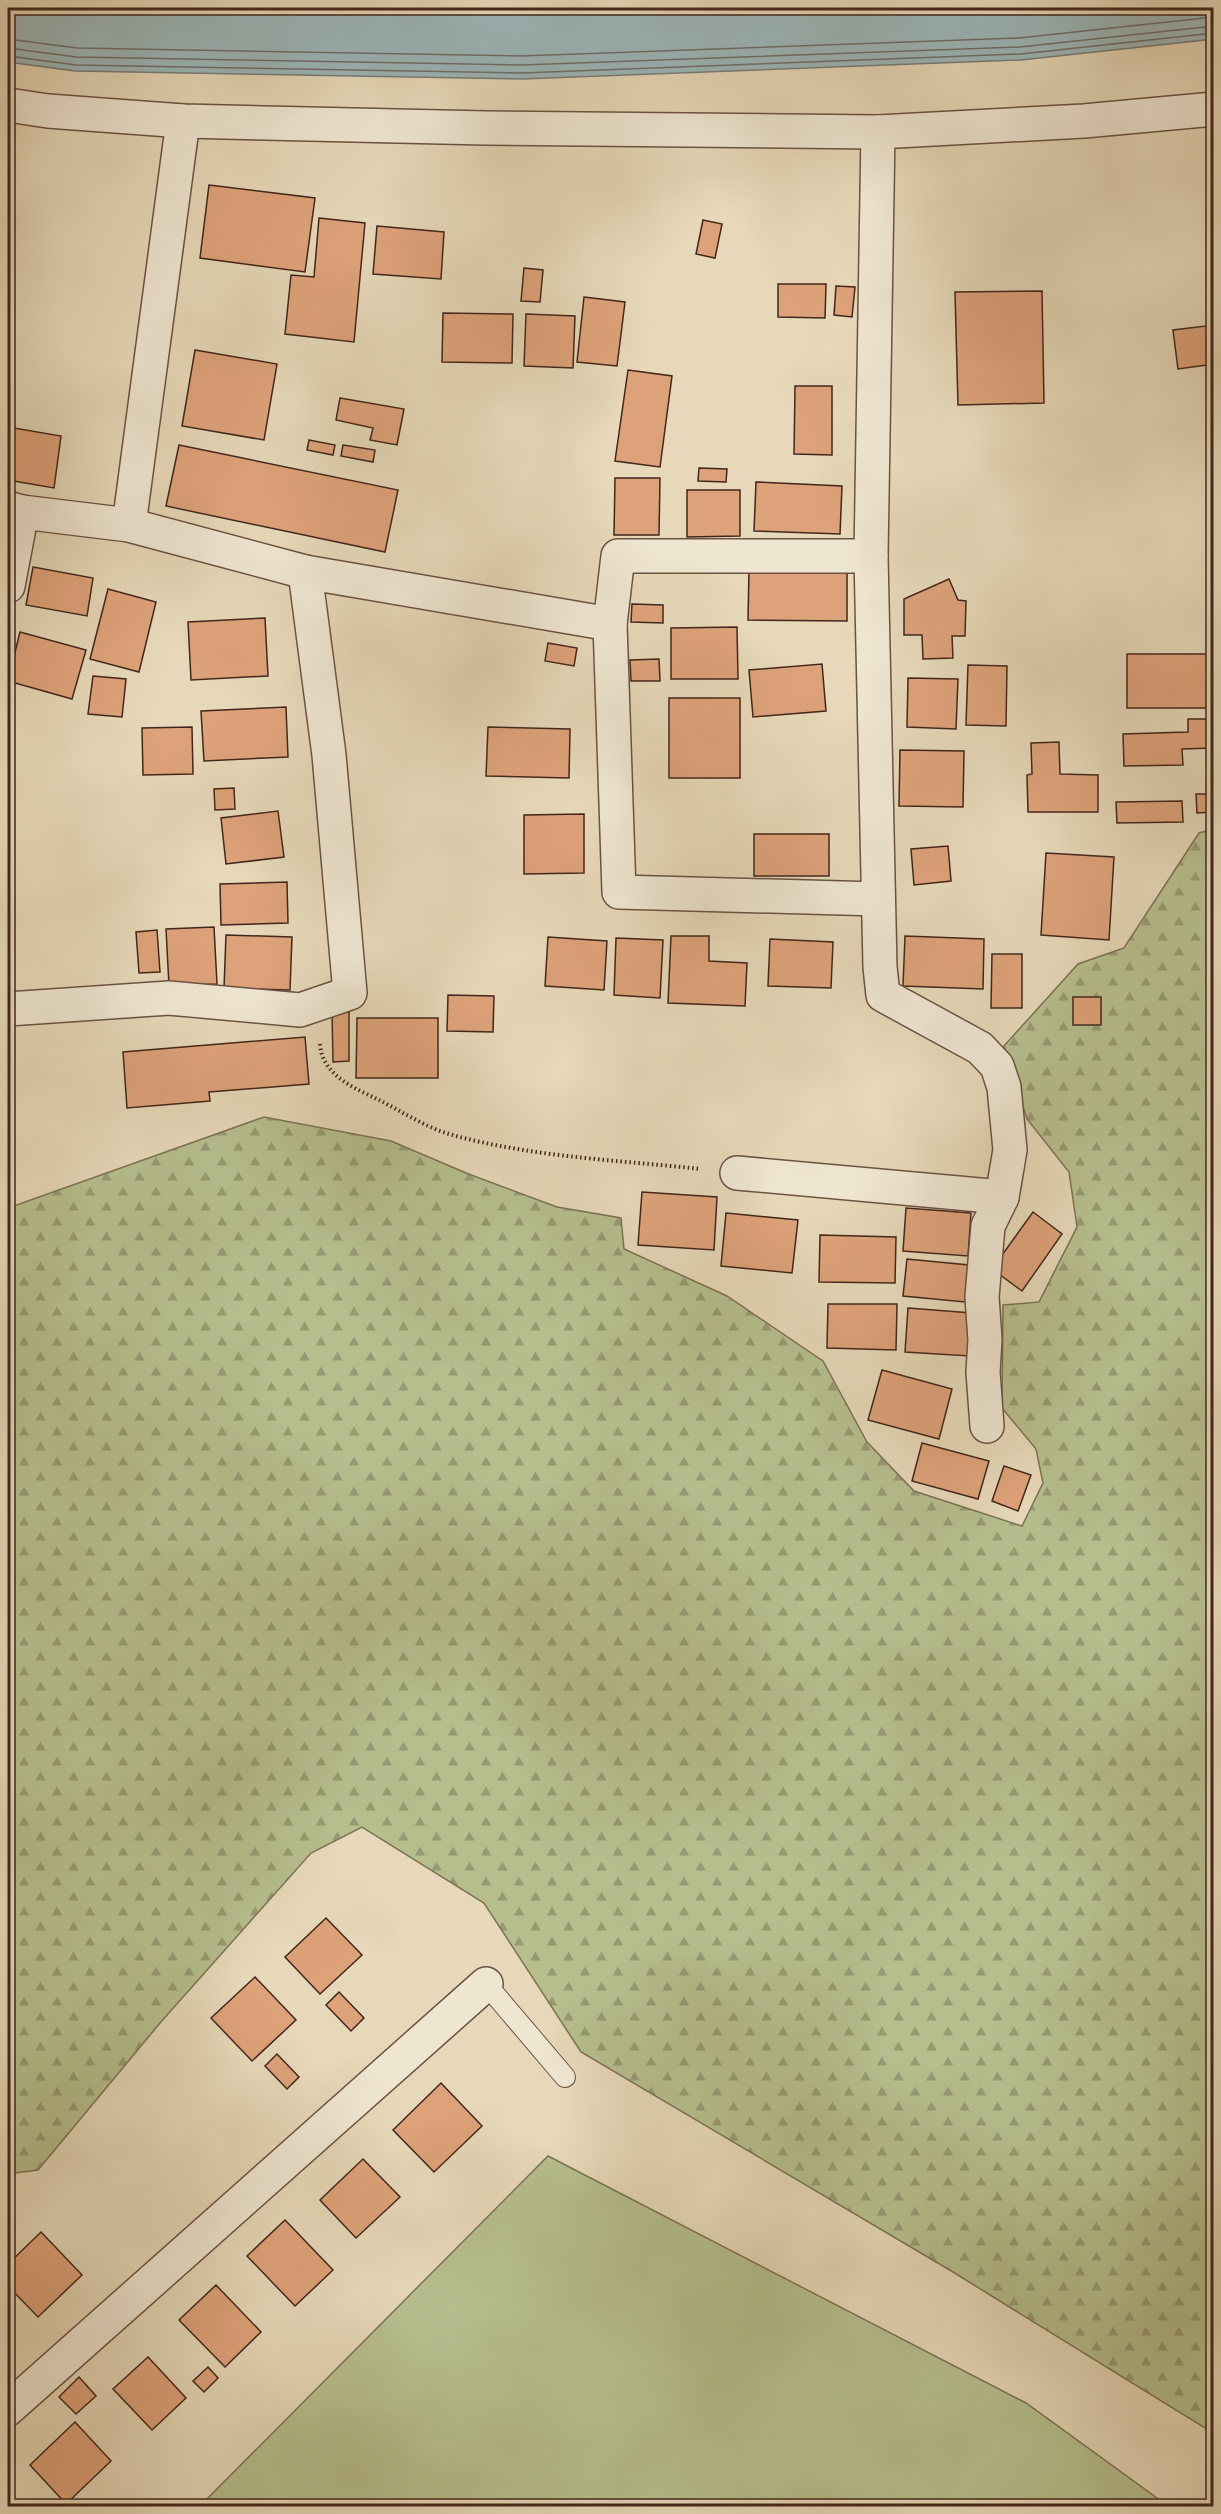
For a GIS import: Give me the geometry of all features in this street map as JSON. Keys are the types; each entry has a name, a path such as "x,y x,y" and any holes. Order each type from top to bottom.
{"street":[{"path":"8,105 48,111 183,121 486,128 878,132 1084,121 1214,109"},
{"path":"129,525 183,121"},
{"path":"878,132 871,556 878,899 883,995 980,1048 997,1066 1004,1087 1010,1150 1002,1197 988,1226 982,1297 985,1340 983,1372 987,1426"},
{"path":"8,586 15,510 129,525 305,572 610,624"},
{"path":"871,556 618,556 610,624 619,892 878,899"},
{"path":"8,1009 169,998 300,1010 350,993 329,755 305,572"},
{"path":"737,1173 1002,1197"},
{"path":"8,2409 486,1984"}],"lane":[{"path":"486,1984 565,2077"}],"path":[{"path":"317,1004 321,1053 331,1072 365,1093 447,1133 528,1150 737,1173"}],"green space":[{"path":"1213,829 1213,2433 953,2272 581,2052 484,1903 362,1827 311,1853 160,2023 38,2170 8,2174 8,1208 264,1117 391,1141 466,1173 557,1207 621,1218 624,1249 727,1296 823,1361 867,1442 914,1491 1022,1526 1043,1483 1036,1449 1002,1408 1003,1305 1039,1302 1077,1227 1069,1172 1027,1119 1004,1046 1078,964 1124,948 1199,833"},
{"path":"548,2156 1026,2403 1168,2506 200,2506"}],"water":[{"path":"8,8 1213,8 1214,39 1021,60 522,79 75,71 8,62"}],"building":[{"path":"209,185 315,198 305,272 200,258"},
{"path":"319,218 365,223 354,342 285,334 291,275 314,277"},
{"path":"703,220 722,224 715,258 696,254"},
{"path":"377,226 444,232 441,279 373,274"},
{"path":"524,268 543,270 540,302 521,301"},
{"path":"778,284 826,284 825,318 778,317"},
{"path":"836,286 855,287 852,317 834,315"},
{"path":"1042,291 1044,403 958,405 955,292"},
{"path":"584,297 625,302 617,366 577,362"},
{"path":"443,313 513,314 512,363 442,362"},
{"path":"526,314 575,316 573,368 524,366"},
{"path":"1214,325 1214,364 1178,369 1173,330"},
{"path":"195,350 277,364 264,440 182,426"},
{"path":"628,370 672,376 660,467 615,461"},
{"path":"795,386 832,386 832,455 794,454"},
{"path":"340,398 404,409 397,445 370,440 373,428 336,420"},
{"path":"8,427 61,436 54,488 8,480"},
{"path":"309,440 335,445 333,455 307,450"},
{"path":"179,445 398,490 385,552 166,506"},
{"path":"343,445 375,450 373,462 341,456"},
{"path":"699,468 727,469 726,482 698,481"},
{"path":"615,478 660,478 659,535 614,535"},
{"path":"756,482 842,486 840,534 754,531"},
{"path":"687,490 740,490 740,536 687,537"},
{"path":"33,567 93,578 87,616 26,605"},
{"path":"749,570 847,572 847,621 748,620"},
{"path":"949,579 958,600 966,601 965,636 952,636 953,658 923,659 922,635 904,635 904,599"},
{"path":"108,589 156,602 139,672 90,659"},
{"path":"632,604 663,605 663,623 631,622"},
{"path":"265,618 268,676 191,680 188,622"},
{"path":"737,627 738,679 671,679 671,628"},
{"path":"20,632 86,650 72,699 8,681"},
{"path":"548,643 577,648 574,666 545,661"},
{"path":"1127,654 1214,654 1214,708 1127,708"},
{"path":"659,659 660,681 631,681 630,660"},
{"path":"822,664 826,711 753,717 749,670"},
{"path":"968,665 1007,666 1006,726 966,725"},
{"path":"93,676 126,679 122,717 88,714"},
{"path":"908,678 958,679 956,729 907,727"},
{"path":"669,698 740,698 740,778 669,778"},
{"path":"286,707 288,757 204,761 201,711"},
{"path":"1188,719 1214,719 1214,748 1182,749 1183,765 1124,766 1123,734 1188,732"},
{"path":"192,727 193,774 143,775 142,728"},
{"path":"488,727 570,729 569,778 486,776"},
{"path":"1059,742 1060,774 1098,775 1098,812 1028,812 1027,775 1032,774 1031,743"},
{"path":"900,750 964,751 963,807 899,806"},
{"path":"1209,756 1214,756 1214,792"},
{"path":"234,788 235,809 215,810 214,789"},
{"path":"1196,794 1214,794 1214,812 1197,813"},
{"path":"1182,801 1183,822 1117,823 1116,802"},
{"path":"278,811 284,857 226,864 221,818"},
{"path":"584,814 584,873 524,874 524,815"},
{"path":"754,834 829,834 829,876 754,876"},
{"path":"948,846 951,881 914,885 911,849"},
{"path":"1046,853 1114,857 1109,940 1041,935"},
{"path":"287,882 288,923 221,925 220,884"},
{"path":"214,927 217,984 169,986 166,929"},
{"path":"157,930 160,972 139,973 136,932"},
{"path":"226,935 292,937 290,990 224,988"},
{"path":"671,936 709,936 709,961 747,963 745,1006 668,1003"},
{"path":"905,936 984,939 983,989 903,986"},
{"path":"548,937 607,941 604,990 545,986"},
{"path":"616,938 663,940 660,998 614,995"},
{"path":"770,939 833,942 831,988 768,986"},
{"path":"992,954 1022,954 1022,1008 991,1008"},
{"path":"448,995 494,996 493,1032 447,1031"},
{"path":"1073,997 1101,997 1101,1025 1073,1025"},
{"path":"332,1012 349,1012 349,1061 333,1062"},
{"path":"357,1018 438,1018 438,1078 356,1078"},
{"path":"305,1037 309,1084 209,1092 210,1101 127,1108 123,1052"},
{"path":"642,1192 717,1197 714,1250 638,1245"},
{"path":"906,1208 971,1213 968,1256 903,1251"},
{"path":"1033,1212 1062,1234 1022,1291 992,1269"},
{"path":"726,1213 798,1220 792,1273 721,1266"},
{"path":"820,1235 896,1237 895,1283 819,1282"},
{"path":"907,1259 969,1265 965,1302 903,1296"},
{"path":"828,1304 897,1304 896,1350 827,1348"},
{"path":"908,1308 972,1313 970,1356 905,1352"},
{"path":"882,1370 952,1389 939,1439 868,1420"},
{"path":"922,1443 989,1461 978,1499 912,1481"},
{"path":"1004,1466 1031,1475 1018,1511 992,1501"},
{"path":"326,1918 362,1955 320,1994 285,1957"},
{"path":"255,1977 296,2020 252,2061 211,2018"},
{"path":"339,1992 364,2018 351,2031 326,2005"},
{"path":"277,2054 299,2077 287,2089 265,2066"},
{"path":"441,2083 482,2126 434,2172 393,2130"},
{"path":"363,2159 400,2197 356,2238 320,2200"},
{"path":"285,2220 333,2270 295,2306 247,2256"},
{"path":"41,2232 82,2275 38,2317 8,2286 8,2264"},
{"path":"216,2285 261,2332 225,2367 179,2320"},
{"path":"148,2357 186,2398 152,2430 113,2389"},
{"path":"208,2367 218,2378 204,2392 193,2381"},
{"path":"79,2377 96,2396 76,2414 59,2397"},
{"path":"75,2422 111,2461 66,2504 30,2465"},
{"path":"8,2497 17,2506 8,2506"}]}
